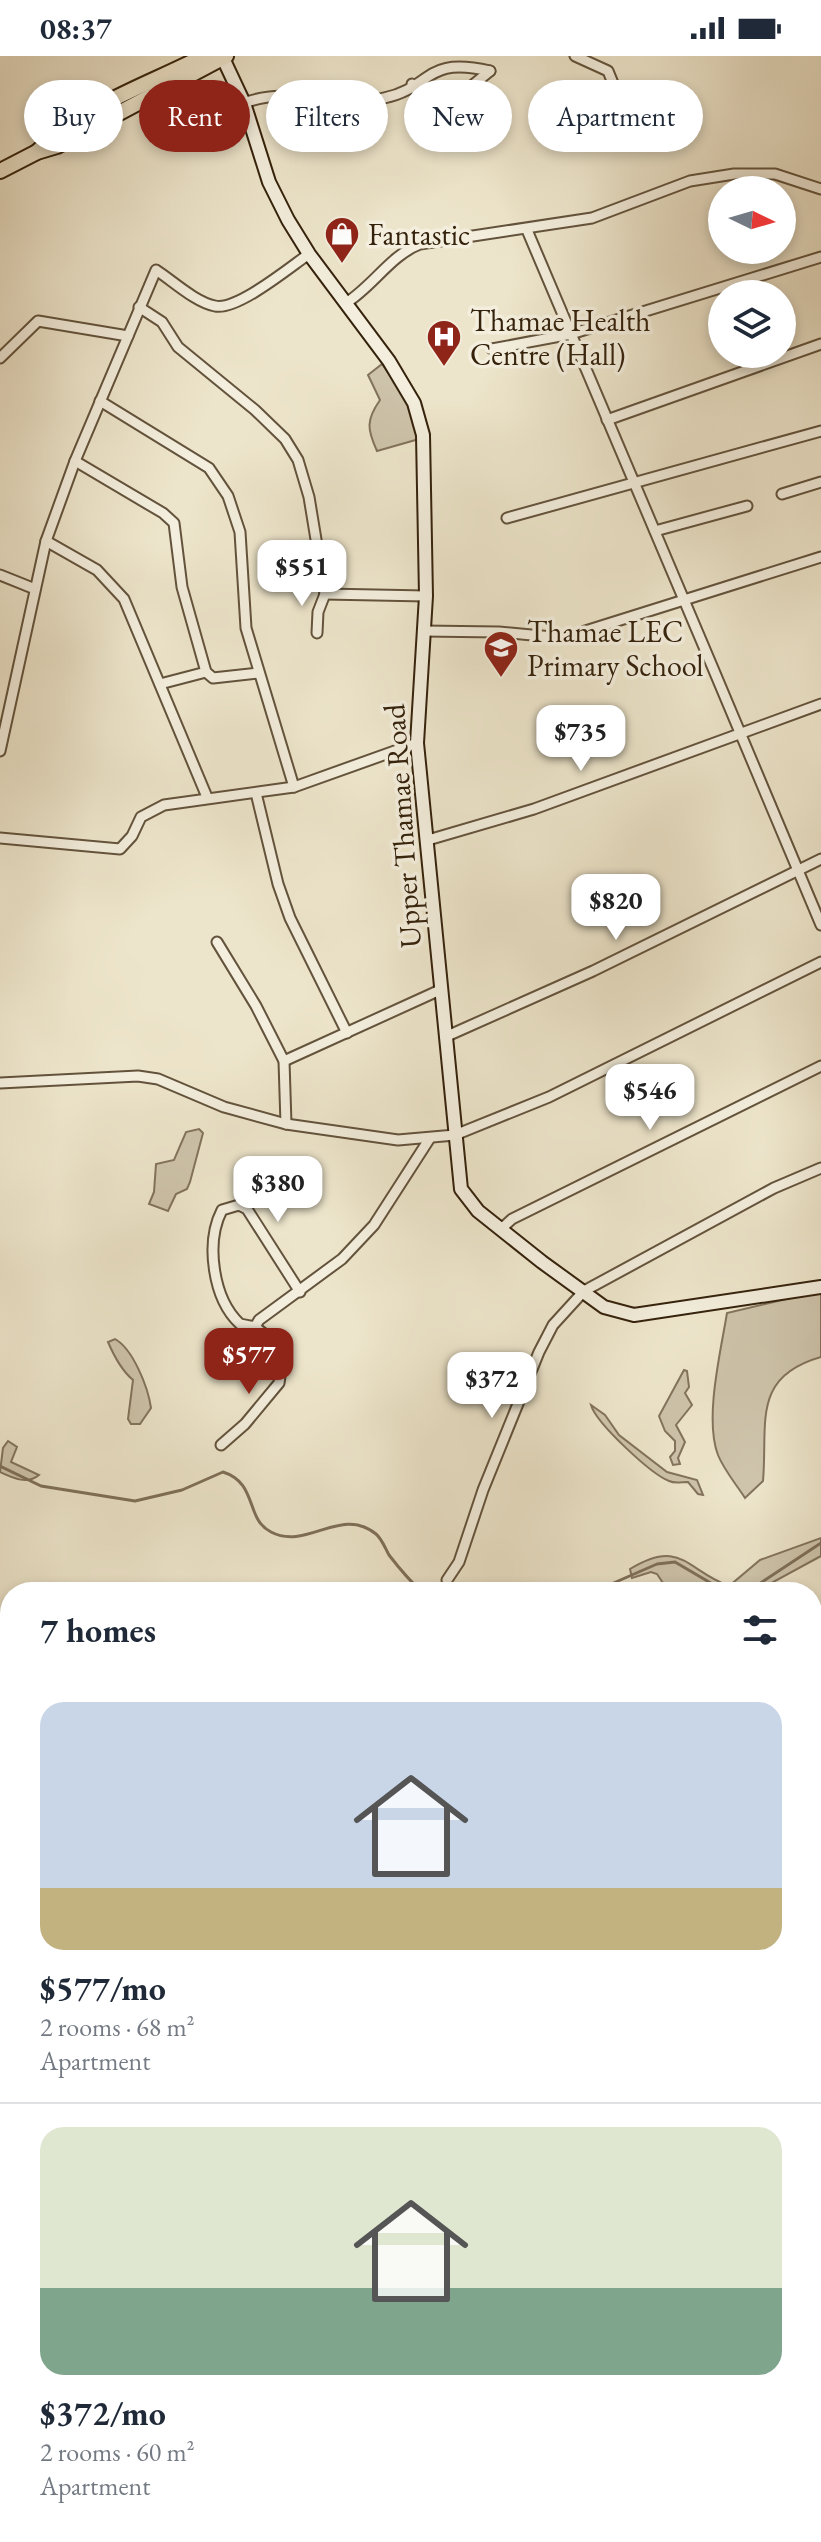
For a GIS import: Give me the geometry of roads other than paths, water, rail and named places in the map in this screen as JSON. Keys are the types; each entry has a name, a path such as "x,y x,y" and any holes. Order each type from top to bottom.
{"main road":[{"path":"174,72 181,56"},
{"path":"123,97 204,56"},
{"path":"123,111 224,57"},
{"path":"0,171 37,152"}],"street":[{"path":"575,56 608,71 612,80"},
{"name":"Upper Thamae Road","path":"224,57 234,80"},
{"path":"447,63 490,71 427,122 422,99 412,84 447,63"},
{"path":"250,102 277,95 325,100 385,98 404,88"},
{"name":"Upper Thamae Road","path":"250,122 269,182 309,254 389,361 414,403 419,420 424,452 426,596 417,743 461,1189 478,1211 604,1307 634,1315 821,1287"},
{"path":"346,303 407,249 436,240 527,230 592,218 690,181 734,174 775,174 821,189"},
{"path":"527,230 634,485 686,599 821,925"},
{"path":"0,751 46,541 75,461 156,270 204,301 226,306 241,300 309,254"},
{"path":"492,349 571,334 821,257"},
{"path":"139,307 162,322 178,347 285,439 298,460 309,497 325,594 318,612 317,633"},
{"path":"0,358 38,321 128,336"},
{"path":"607,420 821,344"},
{"path":"100,401 209,468 221,483 240,532 246,628 275,715 294,787"},
{"path":"507,518 821,431"},
{"path":"75,461 174,523 182,587 206,672 213,678 259,673"},
{"path":"782,494 821,482"},
{"path":"655,531 747,506"},
{"path":"46,541 97,570 124,599 207,797"},
{"path":"423,631 499,632 563,638 821,557"},
{"path":"0,575 35,589"},
{"path":"325,594 426,596"},
{"path":"160,684 206,672"},
{"path":"428,840 534,809 821,704"},
{"path":"0,838 120,849 141,817 164,805 294,787 417,743"},
{"path":"256,793 278,884 290,918 347,1033"},
{"path":"445,1037 593,971 821,859"},
{"path":"217,942 256,1006 284,1061 286,1124"},
{"path":"0,1083 138,1076 158,1079 224,1107 286,1124 373,1138 455,1135 549,1097 821,962"},
{"path":"284,1061 440,990"},
{"path":"501,1229 512,1219 821,1066"},
{"path":"255,1327 334,1267 374,1225 430,1138"},
{"path":"447,1580 459,1562 483,1490 553,1325 584,1291 774,1188 821,1168"},
{"path":"221,1445 269,1398 281,1377 284,1349 255,1327 240,1324 231,1317 217,1282 216,1221 226,1207 239,1205 247,1209 300,1292"}],"waterway":[{"path":"0,1466 41,1486 135,1501 182,1490 223,1472 242,1484 257,1519 271,1532 298,1536 337,1526 363,1526 378,1536 389,1555 412,1582"},
{"path":"762,1582 821,1543"},
{"path":"616,1582 657,1564 675,1562 709,1582"}],"place":[{"name":"Fantastic","path":"342,265"},
{"name":"Thamae Health Centre (Hall)","path":"444,368"},
{"name":"Thamae LEC Primary School","path":"501,679"}]}
